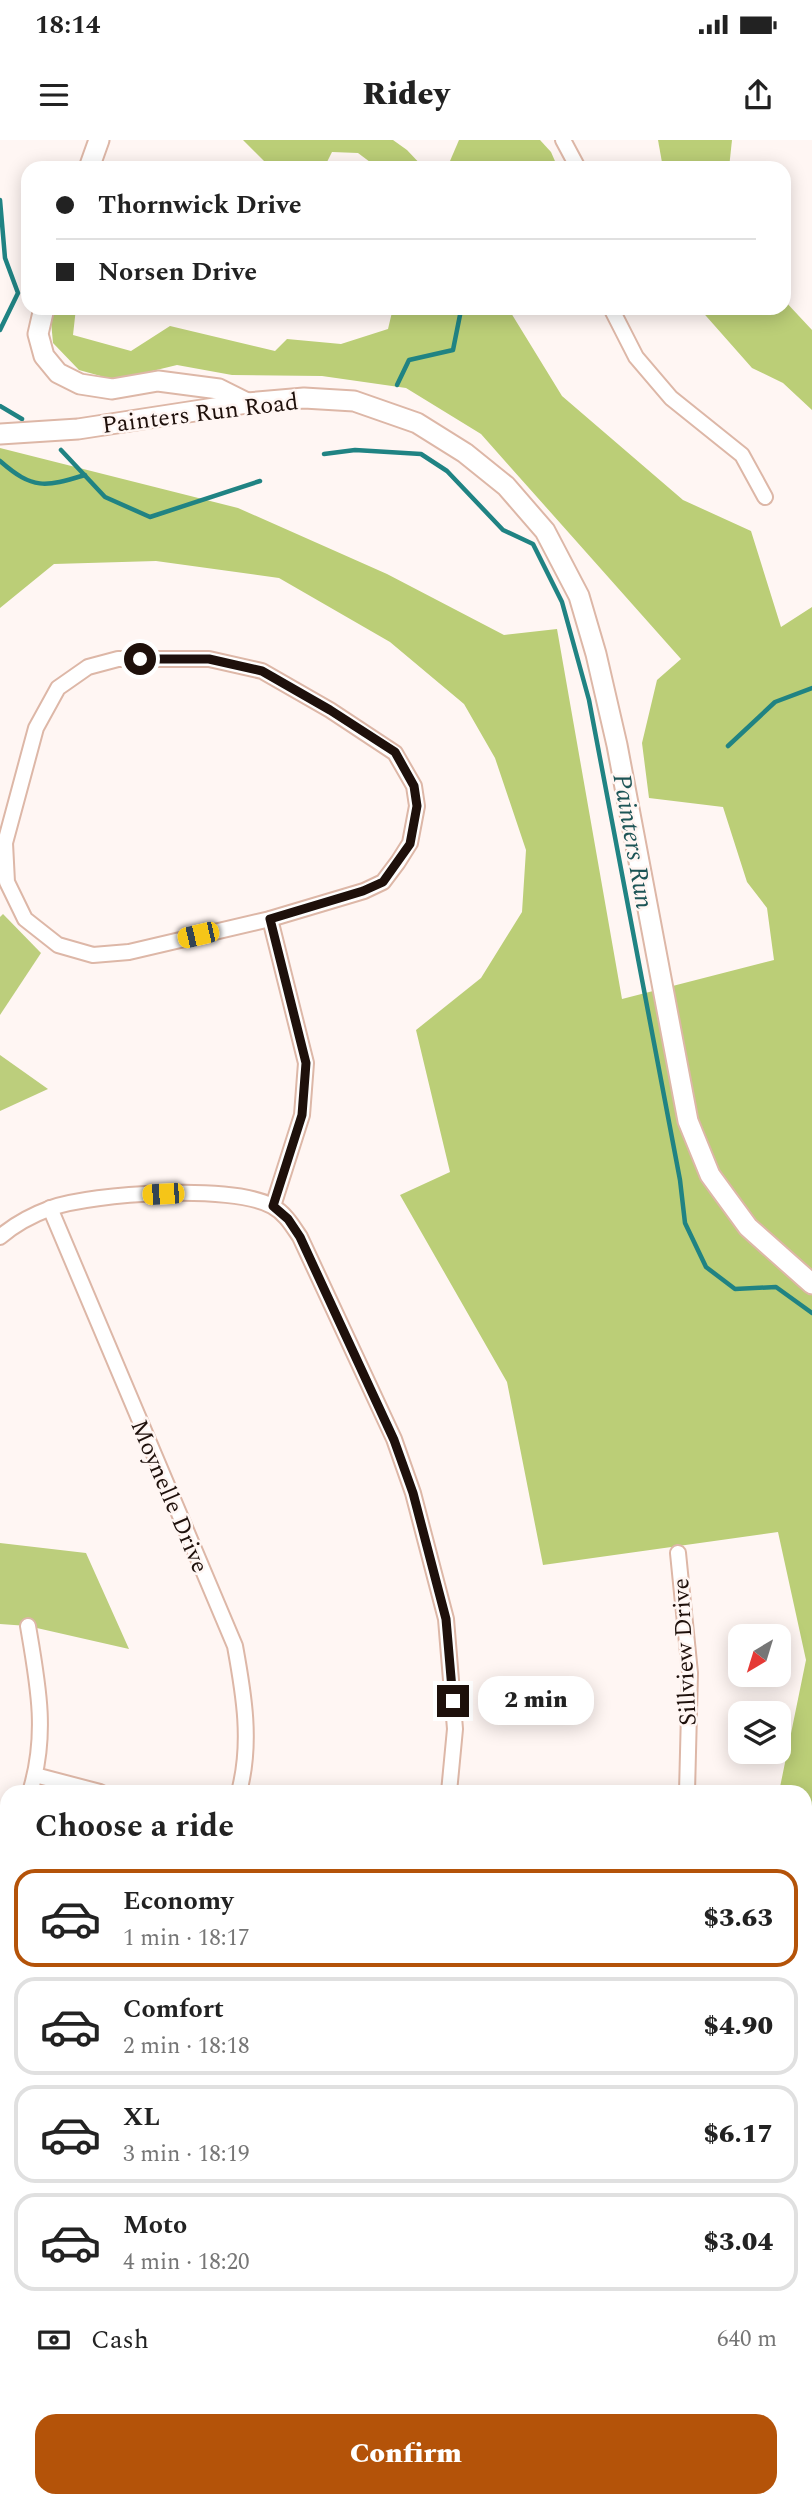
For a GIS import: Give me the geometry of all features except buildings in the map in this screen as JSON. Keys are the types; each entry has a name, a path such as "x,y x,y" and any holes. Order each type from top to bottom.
{"street":[{"path":"92,161 99,140"},
{"path":"562,140 574,161"},
{"path":"42,315 38,334 44,356 58,373 80,384 112,389 158,381 219,389 247,403"},
{"path":"615,315 636,357 671,398 742,455 765,497"},
{"name":"Painters Run Road","path":"0,434 78,429 247,403 304,398 354,401 417,423 466,453 506,486 545,531 579,596 596,654 617,745 688,1121 709,1175 748,1227 812,1284"},
{"path":"118,659 209,659 262,671 395,752 414,786 417,806 410,844 398,862 383,882 363,891 270,919 130,952 93,955 58,945 25,919 7,882 5,843 36,728 58,688 88,667 118,659"},
{"path":"270,919 306,1063 302,1115 273,1206"},
{"path":"0,1237 14,1225 50,1208 109,1198 191,1193 233,1195 273,1206 288,1219 300,1237 394,1440 413,1493 446,1619 455,1728 450,1785"},
{"name":"Moynelle Drive","path":"50,1208 235,1646 247,1733 240,1785"},
{"name":"Sillview Drive","path":"678,1553 690,1673 687,1785"},
{"path":"27,1626 39,1686 41,1744 32,1785"},
{"path":"35,1775 73,1785"}],"green space":[{"path":"243,140 393,140 417,161 369,161 358,153 332,152 328,161 264,161"},
{"path":"459,140 540,140 555,161 450,161"},
{"path":"658,140 732,140 730,161 662,161"},
{"path":"791,308 812,330 812,410 783,383 752,368 705,315 791,315"},
{"path":"53,315 75,315 73,335 131,351 170,326 275,351 287,339 341,344 388,329 391,315 512,315 562,396 683,500 751,531 781,627 812,607 812,1785 780,1785 785,1764 791,1764 791,1733 806,1660 778,1532 543,1565 507,1382 400,1195 450,1172 416,1030 481,978 522,912 526,850 495,758 464,704 390,642 279,578 156,561 54,564 0,608 0,448 238,508 387,574 504,635 557,629 622,999 774,960 767,908 747,882 723,807 649,798 642,743 657,680 681,659 481,434 406,388 322,376 232,375 177,365 115,380 79,370 53,343"},
{"path":"3,914 41,953 0,1015 0,917"},
{"path":"0,1055 48,1089 0,1111"},
{"path":"0,1543 86,1553 129,1649 28,1626 0,1624"}],"waterway":[{"path":"0,200 5,258 18,293 0,330"},
{"path":"397,385 409,360 453,350 460,315"},
{"name":"Painters Run","path":"0,406 22,419"},
{"name":"Painters Run","path":"61,450 105,497 150,517 260,481"},
{"name":"Painters Run","path":"324,454 355,450 421,454 447,471 503,530 533,544 562,602 589,700 680,1180 685,1223 706,1267 735,1289 776,1287 812,1313"},
{"path":"0,461 22,477 40,483 59,482 85,475"},
{"path":"728,746 775,702 812,688"}],"route":[{"path":"140,659 209,659 262,671 395,752 414,786 417,806 410,844 383,882 363,891 270,919 306,1063 302,1115 273,1206 288,1219 300,1237 394,1440 413,1493 446,1619 453,1701"}]}
